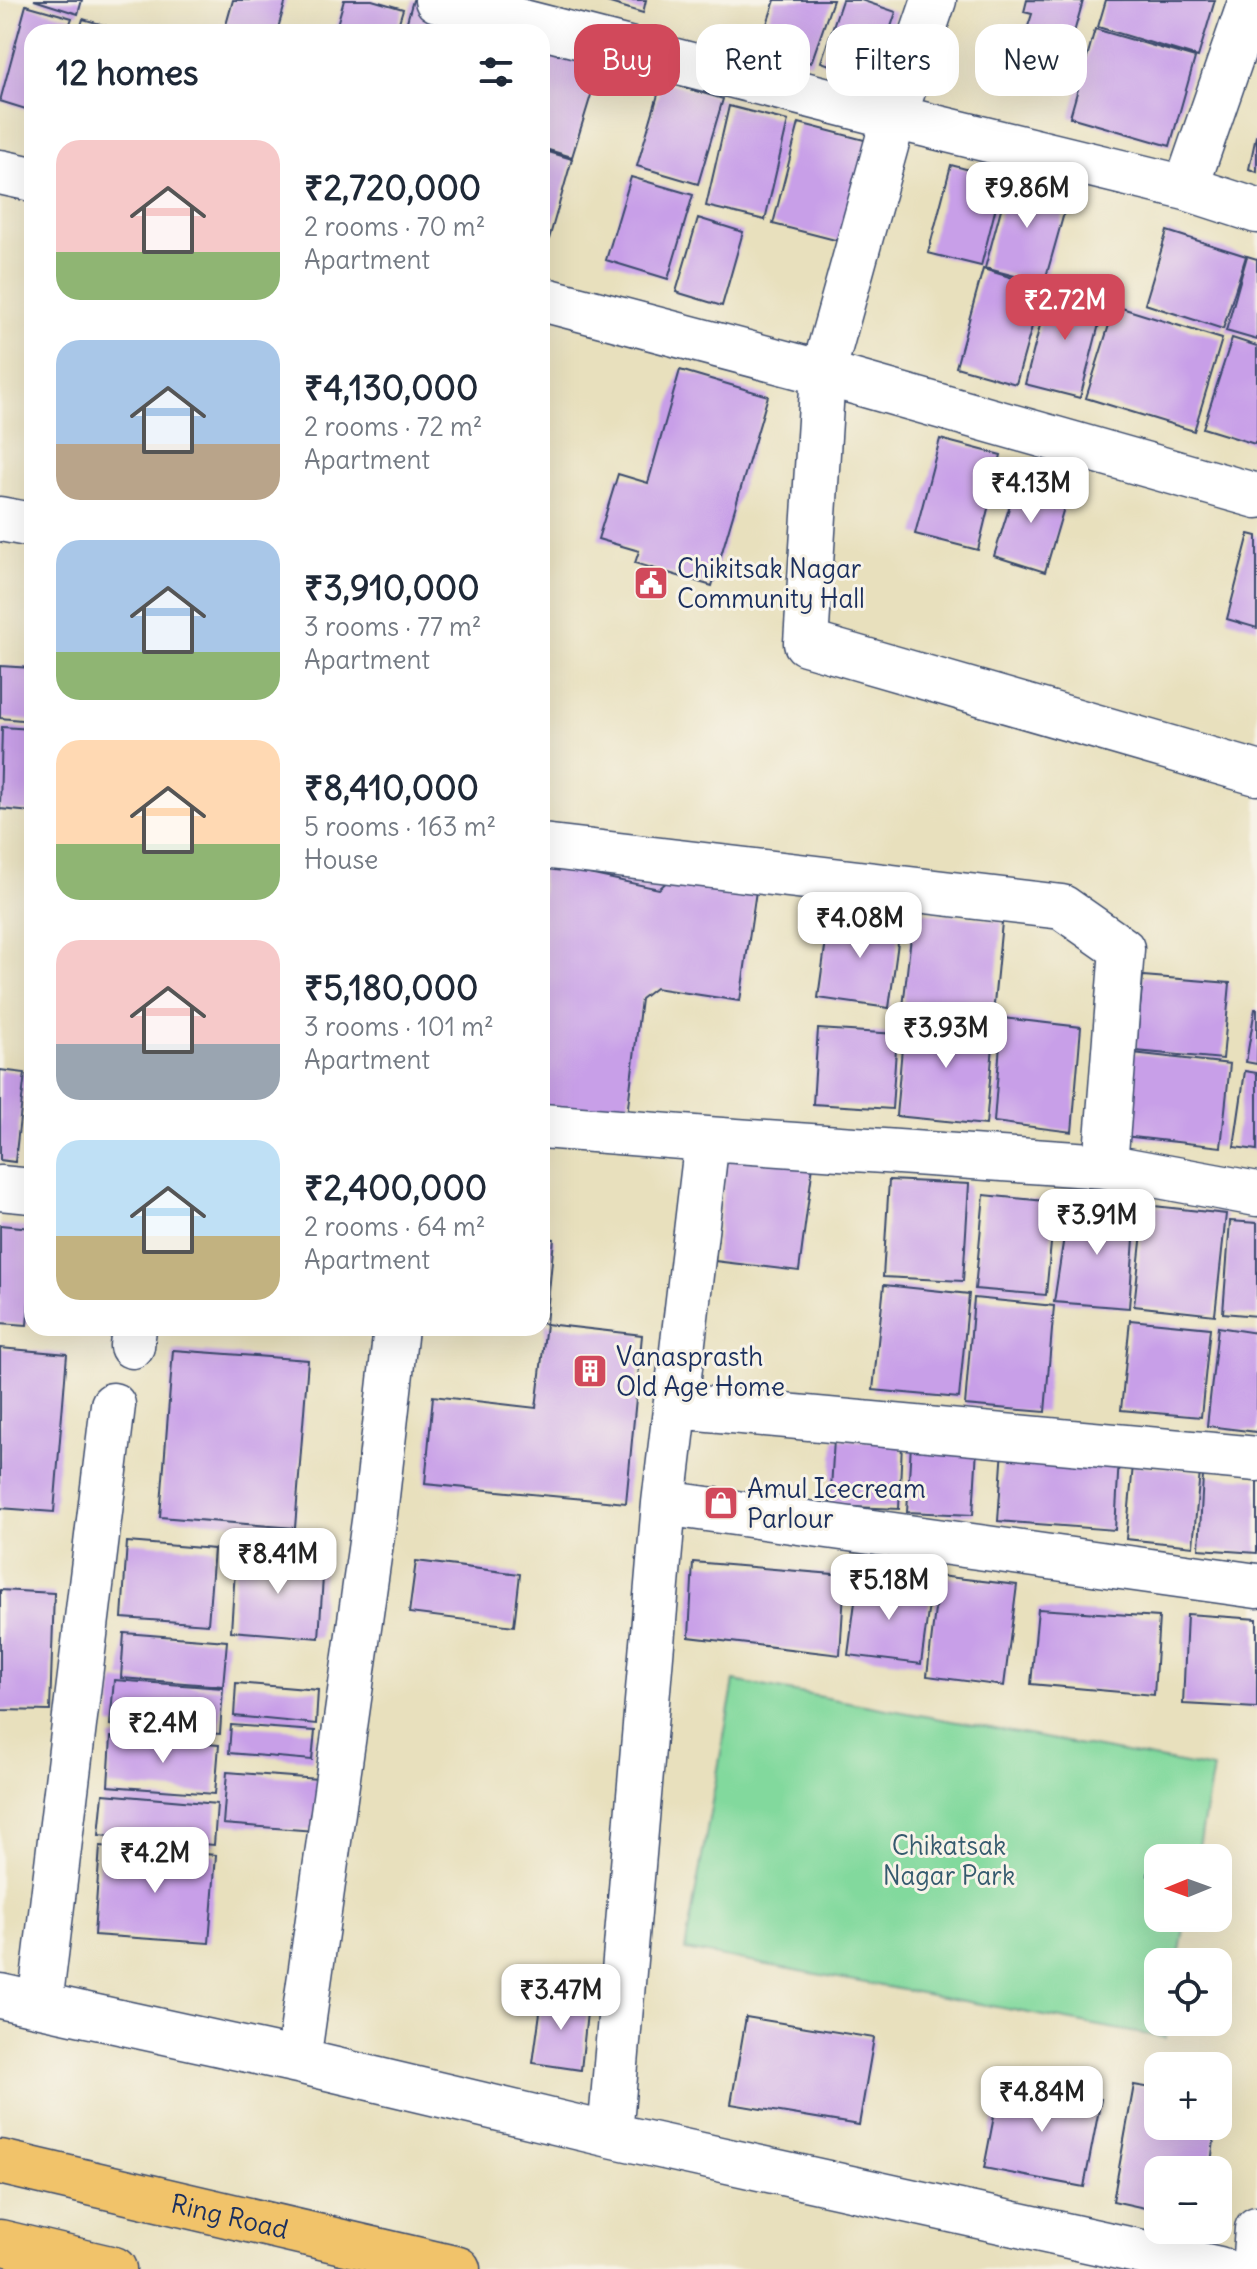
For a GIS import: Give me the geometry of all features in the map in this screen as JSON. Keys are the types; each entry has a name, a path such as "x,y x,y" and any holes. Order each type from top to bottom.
{"main road":[{"name":"Ring Road","path":"0,2162 458,2269"},
{"path":"0,2242 114,2269"}],"street":[{"path":"437,0 531,24"},
{"path":"934,0 894,117 823,373 806,643 1257,773"},
{"path":"1186,188 1251,0"},
{"path":"550,29 1186,188 1257,211"},
{"path":"0,172 24,177"},
{"path":"550,301 823,373 1257,496"},
{"path":"0,519 24,524"},
{"path":"550,847 1062,907 1122,949 1105,1166"},
{"path":"550,1127 1105,1166 1257,1194"},
{"path":"610,2135 664,1503 707,1139"},
{"path":"0,1188 24,1190"},
{"path":"298,2061 375,1514 395,1336"},
{"path":"113,1405 20,2000 298,2061 610,2135 1219,2269"},
{"path":"676,1406 1257,1459"},
{"path":"664,1503 1257,1586"},
{"path":"1254,2269 1257,2229"}],"green space":[{"name":"Chikatsak Nagar Park","path":"734,1681 1213,1769 1200,1844 1144,1844 1144,1932 1183,1932 1181,1948 1144,1948 1144,2034 685,1950"}],"building":[{"path":"34,0 82,0 78,14"},
{"path":"233,0 286,0 279,24 226,24"},
{"path":"344,0 372,0 403,9 398,24 337,24"},
{"path":"413,0 458,14 455,24 406,24"},
{"path":"600,0 646,0 643,13"},
{"path":"775,0 833,0 811,63 810,24 767,24"},
{"path":"842,0 861,0 896,12 892,24 834,24"},
{"path":"1027,0 1083,1 1076,24 1029,24 1032,14 1024,12"},
{"path":"1106,0 1215,0 1198,57 1098,27"},
{"path":"26,5 72,18 70,24 24,24 24,108 0,101"},
{"path":"83,19 100,24 81,24"},
{"path":"1095,29 1195,58 1170,146 1070,117 1076,96 1087,96 1087,57"},
{"path":"550,39 574,47 574,96 591,96 572,157 550,150"},
{"path":"826,47 826,64 821,62"},
{"path":"680,86 696,91 696,96 723,99 698,184 637,166 658,96 680,96"},
{"path":"729,106 788,121 765,220 706,206"},
{"path":"799,123 868,141 843,242 773,224"},
{"path":"1257,136 1257,172 1249,169"},
{"path":"550,152 572,159 550,236"},
{"path":"951,165 1003,179 981,266 928,253"},
{"path":"1010,176 1070,192 1044,284 985,268"},
{"path":"631,177 693,195 668,279 606,260"},
{"path":"698,218 743,232 722,306 676,292"},
{"path":"1167,231 1246,256 1223,329 1145,304"},
{"path":"1247,256 1257,259 1257,340 1226,331"},
{"path":"983,269 1043,287 1016,384 956,367"},
{"path":"1050,286 1105,301 1080,398 1025,384"},
{"path":"1115,306 1222,339 1194,431 1086,398"},
{"path":"1232,338 1257,346 1255,444 1203,428"},
{"path":"680,370 768,396 712,586 635,563 639,551 598,539 618,474 648,483"},
{"path":"940,439 1001,455 978,550 915,534"},
{"path":"1018,479 1068,494 1045,572 994,556"},
{"path":"1249,534 1257,536 1257,628 1227,619"},
{"path":"0,666 24,668 24,720 0,718"},
{"path":"2,727 24,728 24,811 0,809"},
{"path":"550,868 659,889 670,879 756,891 740,1001 655,988 641,999 627,1115 550,1107"},
{"path":"830,911 901,921 889,1008 818,998"},
{"path":"914,911 1002,922 993,1014 903,1007"},
{"path":"1143,976 1230,983 1223,1059 1136,1051"},
{"path":"1257,1009 1257,1064 1246,1062"},
{"path":"905,1014 995,1023 986,1125 896,1116"},
{"path":"1002,1018 1081,1027 1072,1132 994,1122"},
{"path":"818,1029 897,1034 892,1109 813,1104"},
{"path":"1133,1053 1230,1064 1221,1147 1124,1136"},
{"path":"0,1070 24,1073 15,1162 0,1160"},
{"path":"1245,1071 1257,1073 1257,1150 1234,1147"},
{"path":"727,1157 813,1165 799,1271 715,1261"},
{"path":"889,1180 969,1184 963,1281 883,1277"},
{"path":"984,1195 1055,1202 1046,1295 975,1289"},
{"path":"1069,1204 1136,1211 1129,1308 1054,1302"},
{"path":"1145,1205 1226,1214 1215,1315 1134,1306"},
{"path":"1230,1221 1257,1223 1257,1316 1223,1313"},
{"path":"0,1225 24,1227 24,1325 0,1323"},
{"path":"550,1239 554,1239 550,1282"},
{"path":"884,1285 969,1294 959,1398 873,1390"},
{"path":"974,1298 1054,1306 1045,1412 965,1405"},
{"path":"1130,1320 1210,1328 1201,1417 1121,1410"},
{"path":"550,1324 642,1335 626,1503 425,1484 433,1396 536,1408 545,1336 550,1336"},
{"path":"1218,1327 1257,1333 1257,1432 1207,1426"},
{"path":"0,1348 67,1354 54,1512 0,1508"},
{"path":"173,1350 308,1360 295,1528 160,1517"},
{"path":"834,1439 902,1443 899,1509 830,1506"},
{"path":"911,1444 977,1448 973,1515 907,1512"},
{"path":"1003,1448 1119,1457 1115,1530 998,1521"},
{"path":"1133,1465 1200,1472 1193,1546 1126,1539"},
{"path":"1203,1476 1257,1479 1257,1553 1199,1549"},
{"path":"127,1542 214,1549 208,1624 122,1618"},
{"path":"236,1555 324,1562 319,1638 231,1631"},
{"path":"416,1561 520,1574 514,1626 409,1613"},
{"path":"693,1562 845,1575 840,1655 689,1637"},
{"path":"939,1576 1017,1585 1004,1686 927,1676"},
{"path":"858,1579 931,1589 921,1664 848,1655"},
{"path":"0,1590 54,1593 50,1711 0,1710"},
{"path":"1038,1609 1159,1617 1154,1695 1031,1684"},
{"path":"1187,1614 1257,1619 1257,1708 1183,1704"},
{"path":"124,1633 227,1641 223,1686 121,1678"},
{"path":"114,1680 223,1688 220,1734 110,1725"},
{"path":"236,1683 318,1690 316,1724 234,1716"},
{"path":"231,1725 315,1731 312,1760 229,1753"},
{"path":"111,1737 219,1745 215,1794 108,1786"},
{"path":"227,1772 318,1779 315,1831 223,1824"},
{"path":"103,1794 217,1804 214,1845 99,1835"},
{"path":"100,1846 216,1855 209,1943 94,1935"},
{"path":"543,1991 588,2003 581,2070 533,2063"},
{"path":"746,2017 874,2038 859,2125 731,2104"},
{"path":"1001,2080 1101,2099 1084,2187 984,2168"},
{"path":"1134,2085 1144,2087 1144,2140 1214,2140 1212,2156 1144,2156 1144,2208 1113,2201"}],"place":[{"name":"Chikitsak Nagar Community Hall","path":"651,583"},
{"name":"Vanasprasth Old Age Home","path":"590,1371"},
{"name":"Amul Icecream Parlour","path":"721,1503"}]}
